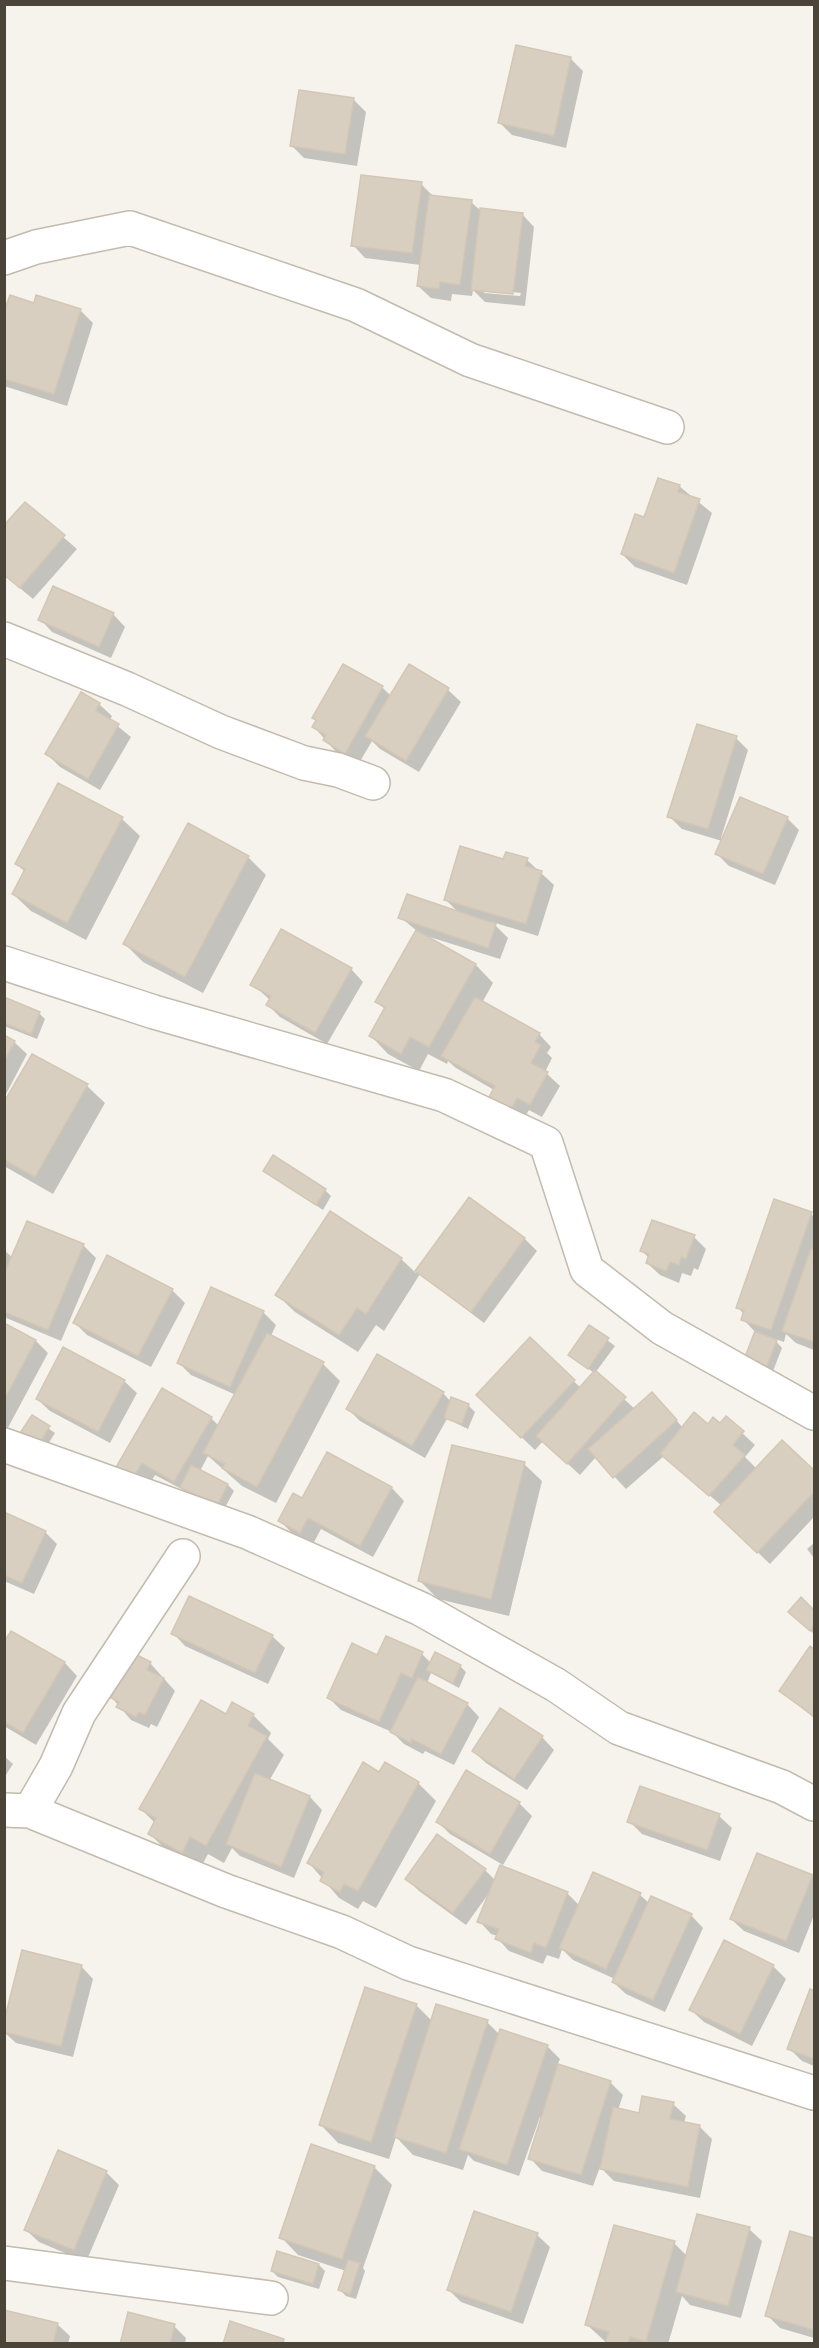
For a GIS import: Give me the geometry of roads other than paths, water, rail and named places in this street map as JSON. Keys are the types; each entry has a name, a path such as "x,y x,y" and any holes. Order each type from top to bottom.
{"street":[{"path":"4,258 36,247 130,228 356,305 470,360 667,427"},
{"path":"4,639 127,689 221,732 304,763 338,770 373,783"},
{"path":"4,963 154,1012 444,1095 546,1143 587,1270 662,1328 814,1413"},
{"path":"4,1445 247,1532 421,1609 535,1674 619,1728 782,1787 814,1804"},
{"path":"183,1556 79,1713 56,1766 17,1811 226,1891 342,1932 408,1963 814,2093"},
{"path":"4,2263 271,2298"}]}
